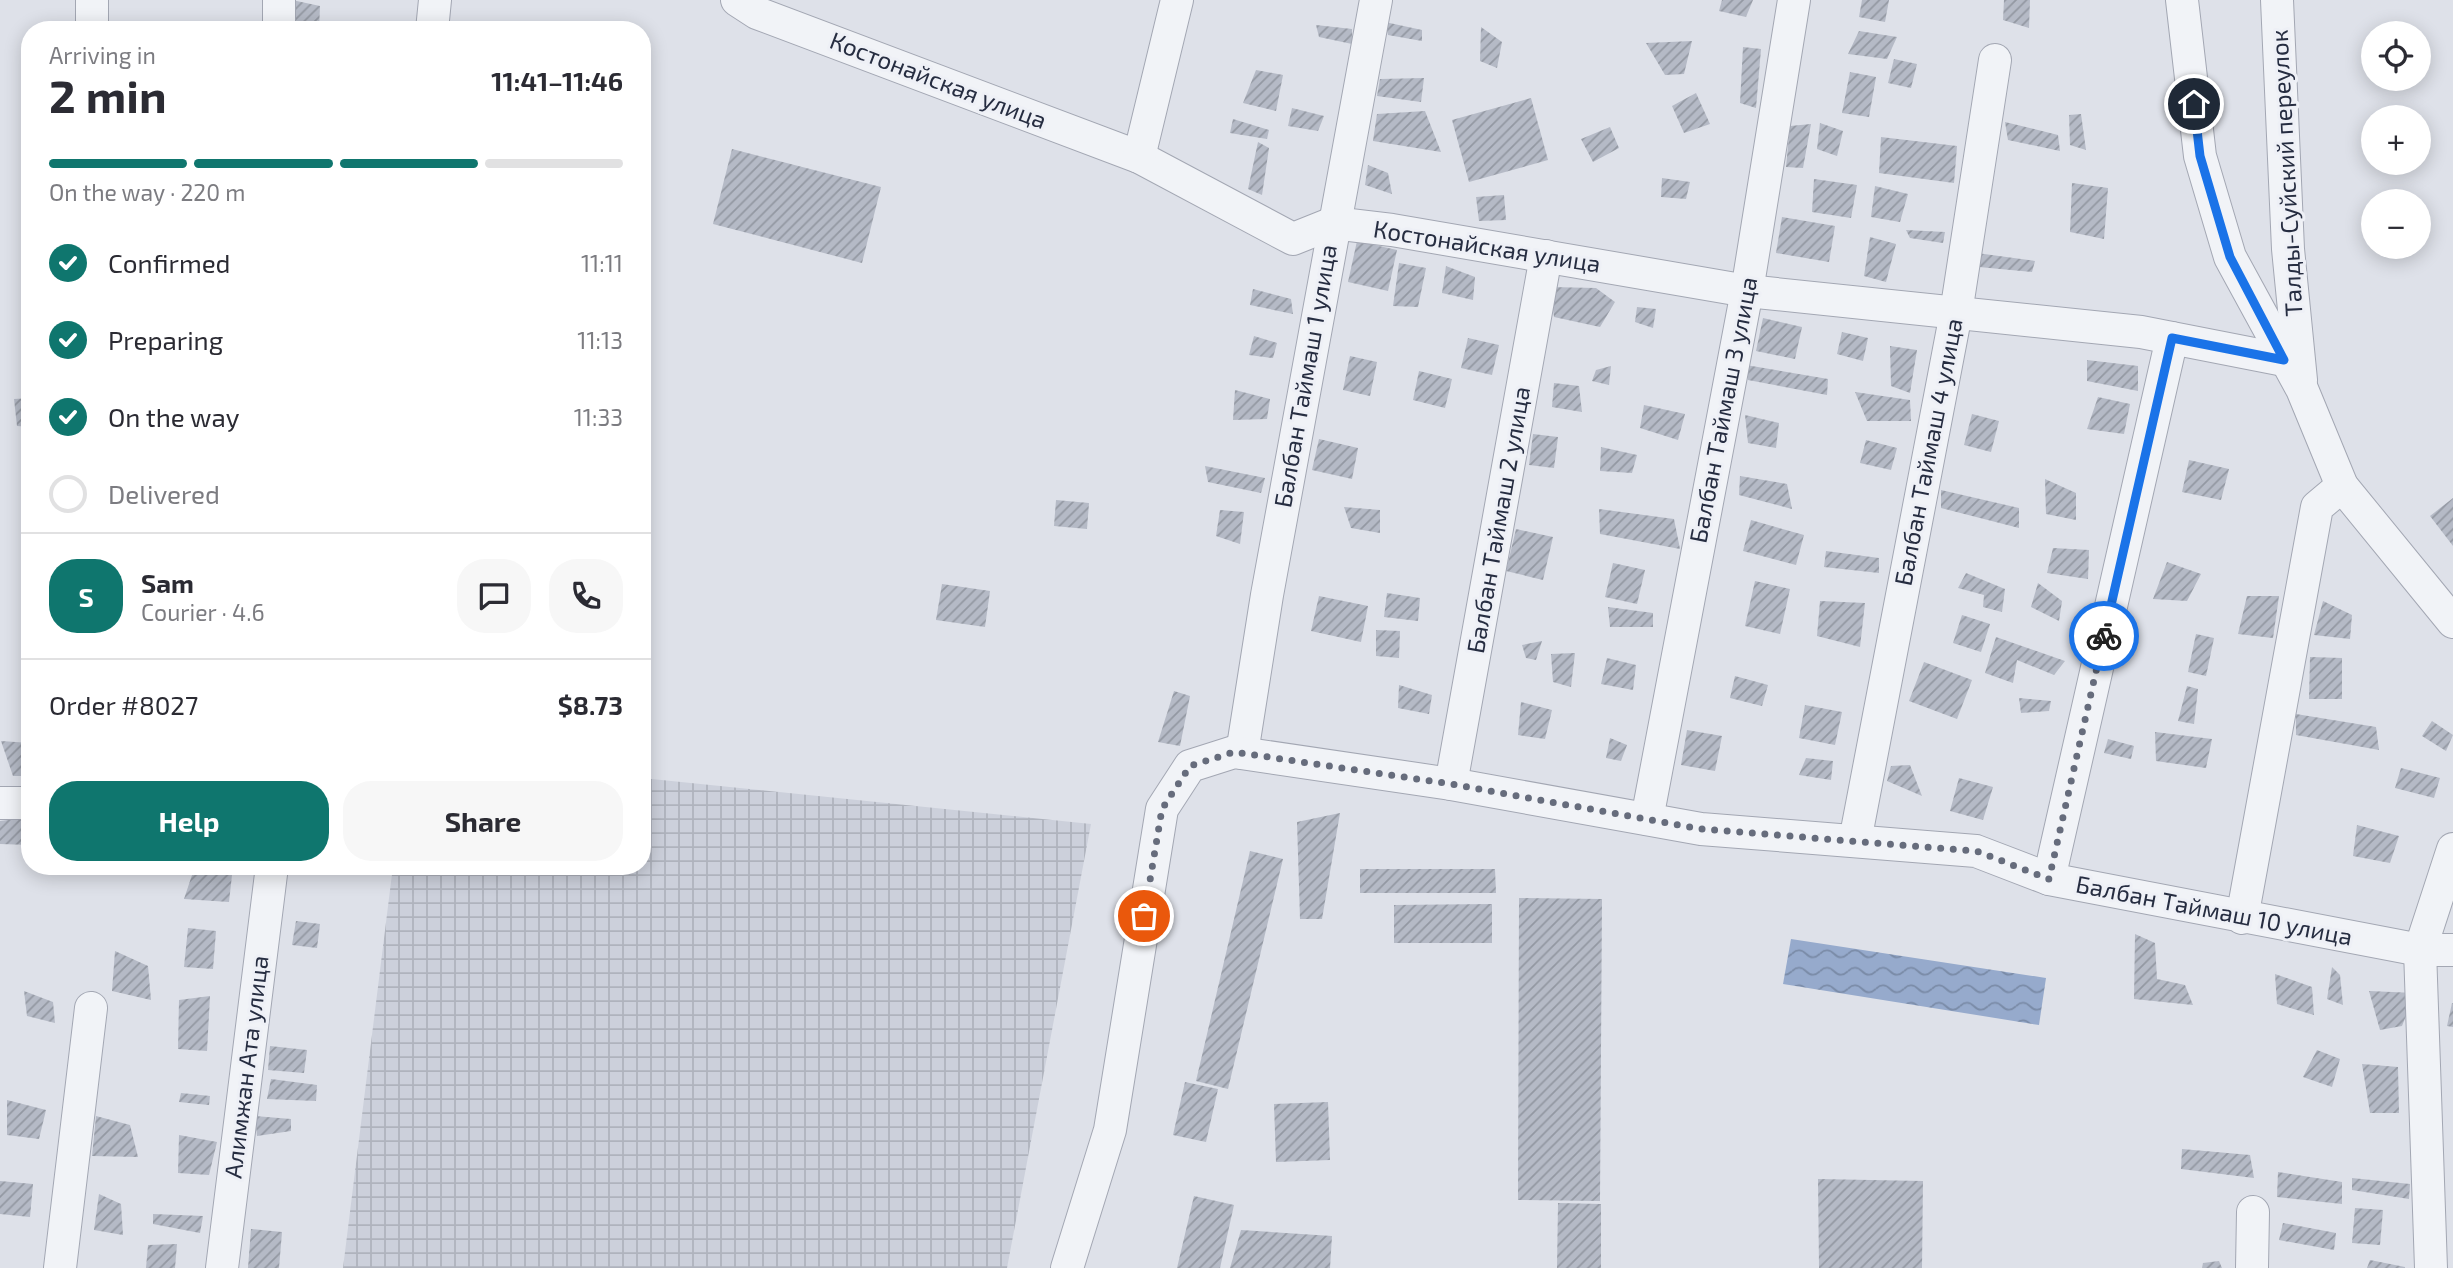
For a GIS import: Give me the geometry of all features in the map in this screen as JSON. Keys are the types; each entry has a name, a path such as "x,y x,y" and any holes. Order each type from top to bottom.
{"street":[{"path":"92,0 93,21"},
{"path":"279,0 279,21"},
{"path":"433,21 435,0"},
{"name":"Костонайская улица","path":"737,0 757,13 1139,157 1293,239 1333,223 1747,291 2172,338 2284,360"},
{"path":"1139,157 1177,0"},
{"name":"Балбан Таймаш 1 улица","path":"1242,753 1333,223 1376,0"},
{"name":"Балбан Таймаш 3 улица","path":"1647,819 1747,291 1794,0"},
{"path":"2182,0 2200,156 2230,257 2302,389 2342,486 2453,622"},
{"name":"Талды-Суйский переулок","path":"2277,0 2288,249 2302,389"},
{"name":"Балбан Таймаш 4 улица","path":"1856,841 1956,313 1995,60"},
{"name":"Балбан Таймаш 2 улица","path":"1451,784 1546,256"},
{"path":"2049,879 2172,338"},
{"path":"2242,918 2317,507 2342,486"},
{"name":"Балбан Таймаш 10 улица","path":"1067,1268 1110,1130 1162,809 1190,766 1234,752 1451,784 1701,829 1976,851 2049,879 2420,950 2453,950"},
{"path":"0,803 21,803"},
{"path":"2431,1268 2440,1189 2420,950 2453,849"},
{"name":"Алимжан Ата улица","path":"222,1268 271,875"},
{"path":"60,1268 90,1008"},
{"path":"2252,1268 2253,1212"}],"shaded area":[{"path":"651,779 1091,824 1007,1268 343,1268 392,875 651,875"}],"water":[{"path":"1791,939 2046,978 2039,1025 1783,984"}],"building":[{"path":"292,0 320,6 319,21 293,21"},
{"path":"1722,0 1753,0 1746,17 1719,11"},
{"path":"1862,0 1889,0 1885,22 1859,17"},
{"path":"2004,0 2030,0 2029,28 2003,20"},
{"path":"1385,22 1422,30 1422,41 1388,35"},
{"path":"1316,25 1352,29 1352,44 1319,37"},
{"path":"1481,27 1502,42 1497,68 1480,61"},
{"path":"1859,31 1897,37 1887,59 1848,54"},
{"path":"1692,41 1684,74 1665,75 1646,43"},
{"path":"1743,47 1761,49 1756,108 1740,103"},
{"path":"1894,59 1917,64 1911,88 1888,83"},
{"path":"1256,70 1283,75 1276,111 1243,103"},
{"path":"1850,72 1876,77 1869,117 1842,113"},
{"path":"1424,78 1421,102 1377,96 1380,79"},
{"path":"1696,93 1710,124 1684,133 1672,106"},
{"path":"1531,98 1548,160 1469,182 1452,120"},
{"path":"1292,108 1324,116 1318,131 1288,126"},
{"path":"1425,111 1441,152 1373,141 1377,114"},
{"path":"2081,114 2086,150 2070,145 2069,115"},
{"path":"1233,119 1269,130 1267,139 1230,133"},
{"path":"2005,122 2058,135 2060,151 2008,140"},
{"path":"1820,123 1843,131 1837,156 1817,149"},
{"path":"1811,124 1803,168 1786,167 1790,126"},
{"path":"1610,127 1619,148 1593,162 1581,139"},
{"path":"1881,137 1957,146 1954,183 1879,173"},
{"path":"1258,142 1269,148 1262,195 1248,189"},
{"path":"732,149 881,187 862,263 713,224"},
{"path":"1368,165 1388,173 1392,194 1365,185"},
{"path":"1662,178 1690,182 1686,199 1661,197"},
{"path":"1814,179 1857,185 1851,218 1812,212"},
{"path":"2072,183 2108,188 2104,239 2070,232"},
{"path":"1875,186 1908,194 1900,222 1871,217"},
{"path":"1504,195 1506,220 1479,221 1476,197"},
{"path":"1782,217 1835,226 1829,262 1776,253"},
{"path":"1906,230 1945,232 1943,243 1910,238"},
{"path":"1870,237 1896,244 1886,282 1864,276"},
{"path":"1357,241 1397,250 1388,291 1348,282"},
{"path":"1977,253 2035,261 2032,272 1979,267"},
{"path":"1399,263 1426,268 1418,307 1393,306"},
{"path":"1446,266 1475,277 1473,300 1442,293"},
{"path":"1550,287 1596,288 1615,302 1600,327 1554,317"},
{"path":"1253,289 1291,299 1293,314 1250,305"},
{"path":"1637,307 1656,309 1653,328 1635,322"},
{"path":"1763,318 1802,327 1795,359 1756,351"},
{"path":"1842,332 1868,338 1863,361 1837,354"},
{"path":"1254,336 1277,343 1273,358 1249,355"},
{"path":"1468,338 1499,345 1492,375 1461,368"},
{"path":"1890,346 1917,350 1910,393 1891,386"},
{"path":"1350,356 1377,362 1370,396 1343,390"},
{"path":"2087,360 2138,366 2138,391 2087,381"},
{"path":"1746,365 1828,379 1827,395 1748,380"},
{"path":"1611,366 1609,385 1592,381 1596,370"},
{"path":"1419,371 1452,379 1445,408 1413,400"},
{"path":"1554,383 1579,386 1582,412 1552,407"},
{"path":"1235,390 1270,399 1267,419 1233,420"},
{"path":"1855,392 1910,400 1911,421 1867,421"},
{"path":"2098,397 2130,404 2124,434 2087,429"},
{"path":"14,399 21,399 21,426 17,426"},
{"path":"1644,405 1685,414 1678,440 1640,428"},
{"path":"1972,414 1999,421 1991,452 1964,445"},
{"path":"1745,415 1779,423 1776,448 1748,443"},
{"path":"1533,434 1558,437 1554,468 1529,465"},
{"path":"1319,439 1358,448 1352,479 1312,470"},
{"path":"1866,440 1897,448 1891,470 1860,463"},
{"path":"1601,447 1637,455 1632,473 1600,471"},
{"path":"2189,460 2229,469 2221,500 2182,492"},
{"path":"1205,466 1265,478 1261,493 1208,482"},
{"path":"1740,476 1787,484 1792,509 1739,495"},
{"path":"2045,479 2076,493 2076,520 2046,514"},
{"path":"1941,490 2019,508 2019,528 1941,508"},
{"path":"2453,498 2453,546 2430,516"},
{"path":"1056,500 1089,503 1087,529 1054,526"},
{"path":"1344,507 1380,510 1380,533 1351,528"},
{"path":"1599,509 1674,519 1680,549 1600,534"},
{"path":"1220,510 1244,512 1240,544 1216,536"},
{"path":"1751,520 1804,535 1796,565 1743,551"},
{"path":"1516,529 1553,537 1543,580 1506,571"},
{"path":"2053,548 2089,550 2088,579 2047,573"},
{"path":"1826,551 1879,558 1879,573 1824,567"},
{"path":"2167,562 2201,574 2187,601 2153,599"},
{"path":"1613,563 1645,570 1637,604 1605,597"},
{"path":"1966,573 2005,589 2002,612 1983,607 1984,595 1958,588"},
{"path":"1755,581 1790,589 1780,634 1745,626"},
{"path":"2038,583 2062,601 2059,621 2031,607"},
{"path":"942,584 990,591 985,627 936,620"},
{"path":"1387,593 1420,598 1418,621 1384,617"},
{"path":"1319,596 1368,606 1361,642 1311,631"},
{"path":"2247,596 2279,596 2273,638 2238,634"},
{"path":"1820,601 1865,603 1860,647 1817,636"},
{"path":"2323,601 2352,615 2350,639 2314,635"},
{"path":"1608,607 1653,613 1653,627 1610,627"},
{"path":"1962,615 1990,624 1981,652 1953,643"},
{"path":"1376,630 1400,631 1399,658 1376,656"},
{"path":"2196,634 2214,638 2206,676 2188,672"},
{"path":"1996,637 2065,661 2054,675 2017,660 2013,683 1985,673"},
{"path":"1542,641 1536,660 1526,658 1522,645"},
{"path":"1575,653 1571,687 1553,682 1551,654"},
{"path":"2310,657 2342,658 2342,699 2309,699"},
{"path":"1607,658 1636,665 1633,690 1601,684"},
{"path":"1924,662 1972,680 1957,719 1909,701"},
{"path":"1735,676 1768,685 1762,706 1730,698"},
{"path":"1399,685 1432,695 1429,714 1398,708"},
{"path":"2187,686 2198,689 2194,724 2178,721"},
{"path":"1174,691 1190,696 1180,746 1158,742"},
{"path":"2019,698 2051,701 2049,711 2021,713"},
{"path":"1521,702 1552,710 1545,739 1518,735"},
{"path":"1805,705 1842,712 1835,745 1799,738"},
{"path":"2296,714 2376,727 2379,750 2296,735"},
{"path":"2432,721 2453,735 2446,751 2422,736"},
{"path":"1687,730 1722,736 1715,771 1681,765"},
{"path":"2155,732 2212,739 2206,768 2156,761"},
{"path":"1610,738 1627,745 1621,761 1606,758"},
{"path":"2108,739 2134,746 2131,759 2104,753"},
{"path":"1,741 21,742 21,776 13,776"},
{"path":"1806,758 1833,761 1831,780 1799,775"},
{"path":"1910,765 1922,796 1887,781 1891,766"},
{"path":"2401,768 2440,778 2434,798 2395,788"},
{"path":"1959,778 1993,787 1983,820 1950,811"},
{"path":"1340,813 1322,919 1300,919 1297,822"},
{"path":"21,818 21,845 0,844 0,821"},
{"path":"2357,825 2399,836 2390,863 2353,856"},
{"path":"1250,851 1283,859 1228,1089 1196,1081"},
{"path":"1360,869 1495,869 1496,893 1360,893"},
{"path":"192,875 232,875 229,902 184,899"},
{"path":"1519,898 1602,899 1600,1201 1518,1200"},
{"path":"1492,904 1492,943 1394,943 1394,905"},
{"path":"296,921 320,924 317,948 292,945"},
{"path":"188,928 216,931 213,969 184,967"},
{"path":"2135,934 2155,943 2157,979 2185,985 2193,1005 2134,999"},
{"path":"115,951 148,966 151,1000 112,991"},
{"path":"2332,967 2340,975 2343,1005 2327,999"},
{"path":"2275,974 2312,987 2314,1015 2277,1004"},
{"path":"24,991 53,1002 55,1023 27,1016"},
{"path":"2369,991 2415,993 2402,1026 2380,1030"},
{"path":"210,996 207,1051 178,1049 179,1000"},
{"path":"2453,1003 2453,1027 2447,1026"},
{"path":"270,1046 307,1050 304,1073 268,1070"},
{"path":"2317,1050 2340,1059 2332,1087 2303,1077"},
{"path":"2362,1064 2398,1067 2399,1113 2370,1113"},
{"path":"271,1079 317,1085 316,1101 267,1099"},
{"path":"1185,1082 1218,1089 1206,1142 1173,1135"},
{"path":"181,1093 210,1096 209,1105 179,1102"},
{"path":"7,1100 46,1110 39,1139 7,1135"},
{"path":"1328,1102 1330,1160 1276,1162 1274,1104"},
{"path":"96,1116 130,1125 138,1157 92,1156"},
{"path":"255,1116 291,1119 291,1131 257,1136"},
{"path":"179,1135 217,1142 209,1175 178,1173"},
{"path":"2182,1149 2250,1155 2254,1178 2181,1169"},
{"path":"2278,1172 2342,1182 2342,1204 2277,1197"},
{"path":"2352,1178 2410,1184 2409,1199 2352,1190"},
{"path":"1818,1179 1923,1181 1922,1268 1819,1268"},
{"path":"0,1181 33,1184 30,1217 0,1214"},
{"path":"99,1194 121,1204 123,1235 94,1230"},
{"path":"1194,1196 1234,1205 1220,1268 1177,1268"},
{"path":"1558,1203 1601,1204 1601,1268 1557,1268"},
{"path":"2355,1208 2383,1210 2380,1245 2352,1243"},
{"path":"153,1214 203,1216 200,1233 153,1224"},
{"path":"2283,1223 2336,1233 2334,1250 2279,1240"},
{"path":"251,1229 282,1232 279,1268 248,1268"},
{"path":"1241,1230 1332,1236 1330,1268 1230,1268"},
{"path":"177,1244 175,1268 146,1268 148,1245"},
{"path":"2370,1260 2405,1267 2405,1268 2367,1268"},
{"path":"2219,1261 2222,1268 2202,1268 2203,1263"}],"way so far":[{"path":"1144,916 1162,809 1190,766 1234,752 1451,784 1701,829 1976,851 2049,879 2104,636"}],"route":[{"path":"2104,636 2172,338 2284,360 2230,257 2200,156 2194,104"}]}
